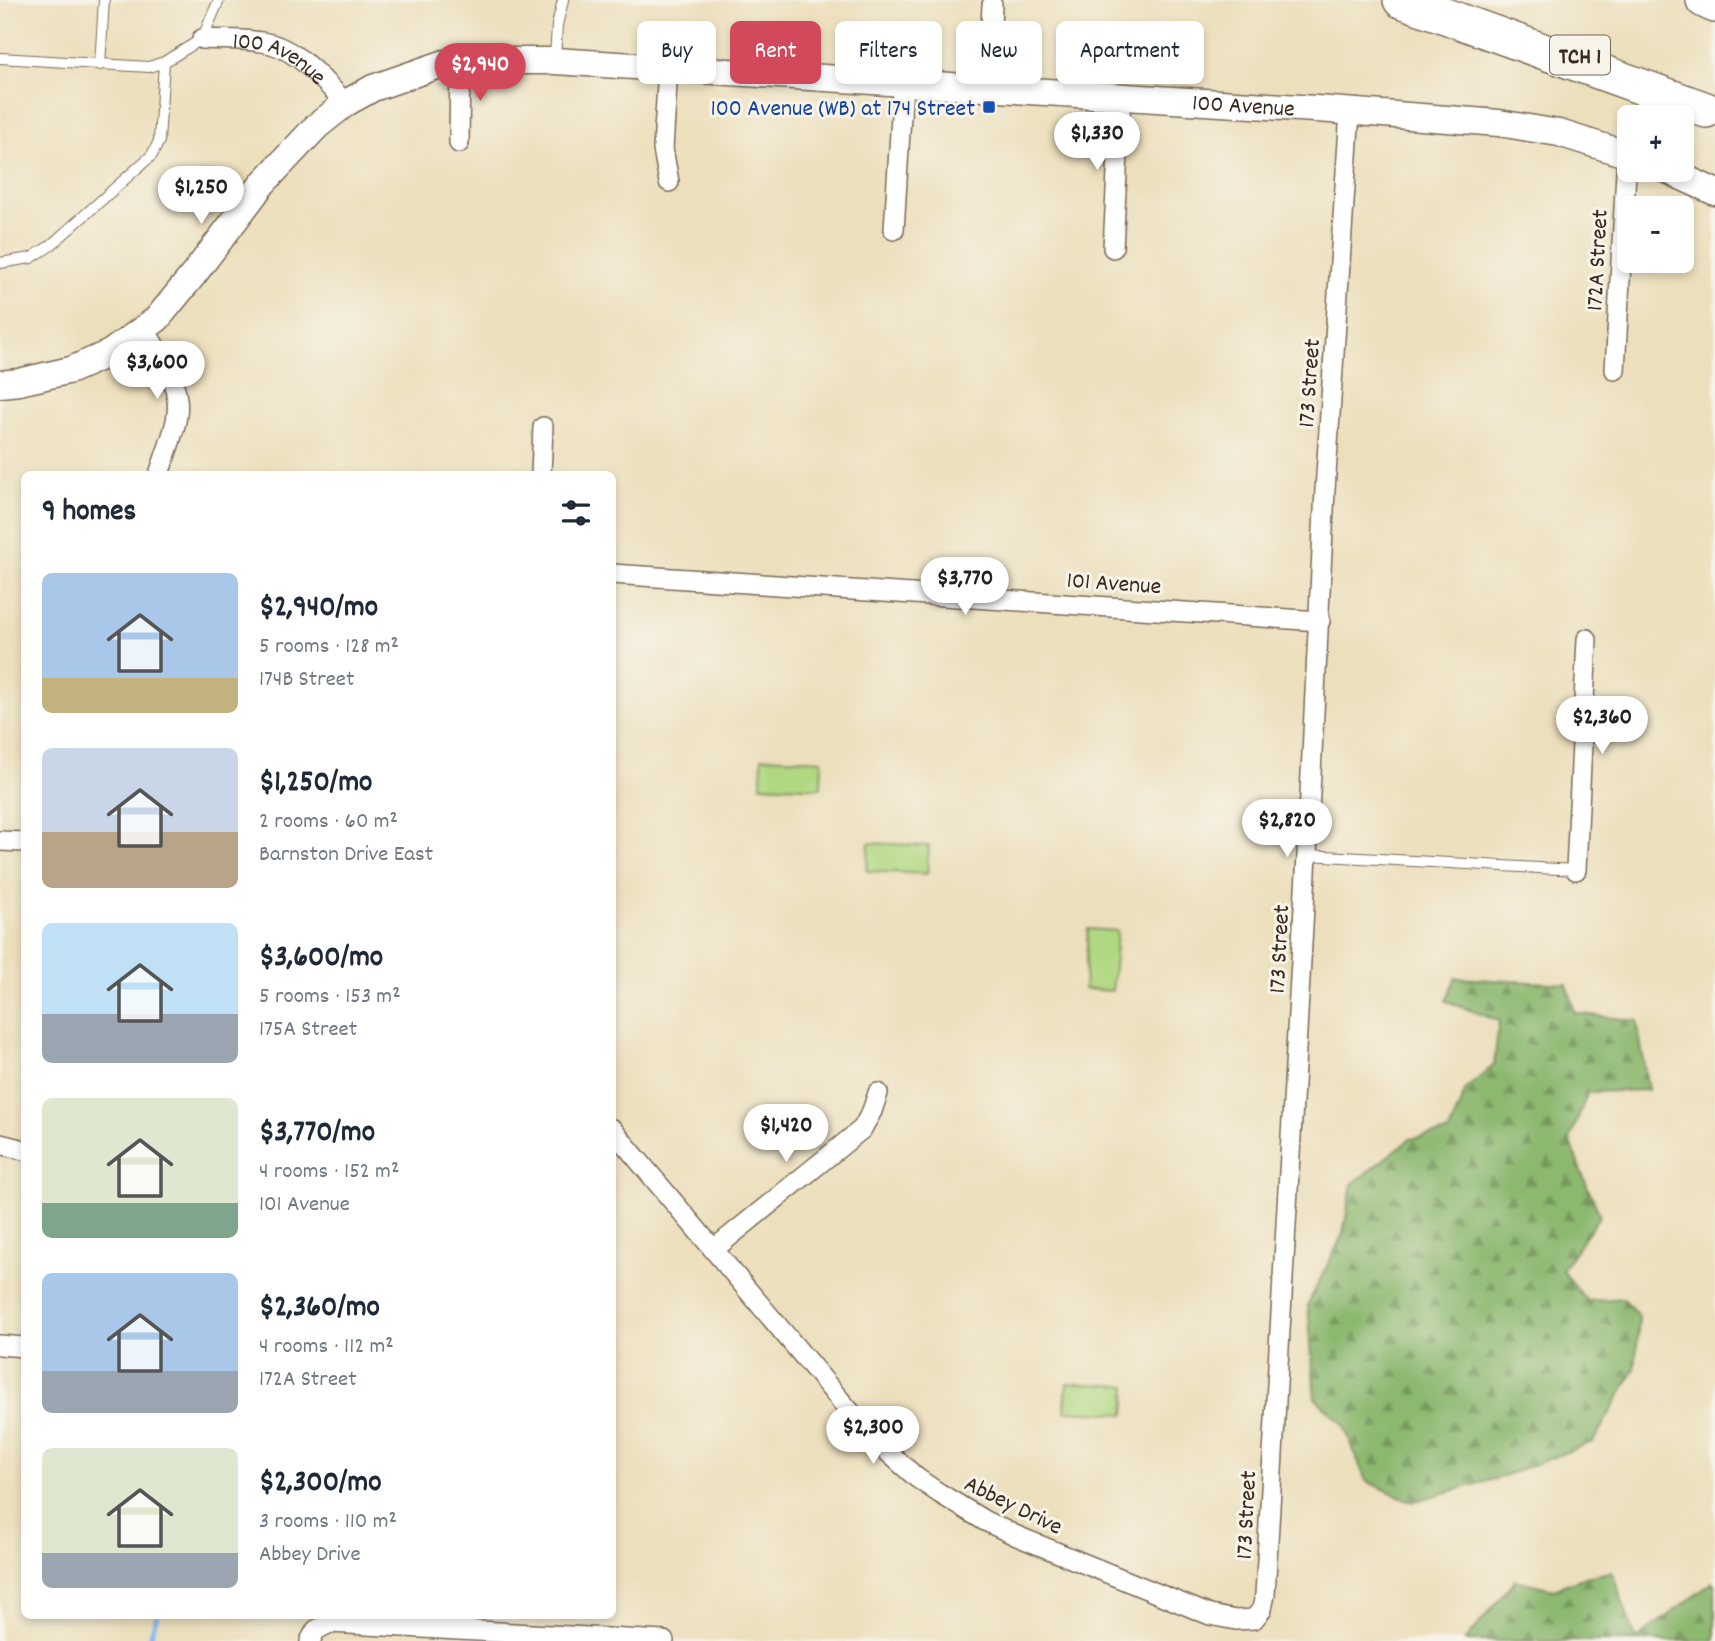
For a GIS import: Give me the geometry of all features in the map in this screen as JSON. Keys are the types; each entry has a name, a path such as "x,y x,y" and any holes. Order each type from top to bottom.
{"highway":[{"path":"1401,0 1711,112"},
{"name":"TCH 1","path":"1454,0 1711,112"},
{"path":"1704,0 1715,5"}],"street":[{"path":"988,89 992,5"},
{"name":"100 Avenue","path":"202,39 264,42 287,51 304,62 346,103"},
{"name":"100 Avenue","path":"0,384 71,370 110,353 156,319 263,183 317,126 346,103 373,88 445,63 555,61 637,66"},
{"path":"459,143 460,62"},
{"name":"100 Avenue","path":"716,71 835,79"},
{"path":"667,84 663,149 669,182"},
{"path":"894,230 903,84"},
{"name":"100 Avenue","path":"917,84 1499,123 1585,140 1617,151"},
{"path":"1113,248 1121,97"},
{"name":"173 Street","path":"1254,1619 1262,1609 1265,1595 1325,498 1350,111"},
{"name":"172A Street","path":"1615,370 1626,182"},
{"path":"1693,182 1715,192"},
{"path":"144,328 171,376 177,398 176,419 160,471"},
{"path":"541,471 543,427"},
{"name":"101 Avenue","path":"616,574 1320,621"},
{"path":"1576,870 1587,639"},
{"path":"0,841 21,842"},
{"path":"714,1249 862,1129 878,1093"},
{"name":"Abbey Drive","path":"616,1134 880,1445 917,1478 985,1521 1017,1536 1210,1615 1236,1620 1254,1619"},
{"path":"0,1144 21,1149"},
{"path":"0,1345 21,1347"},
{"path":"313,1636 330,1623 664,1641"}],"lane":[{"path":"100,65 104,0"},
{"path":"0,58 149,67 163,62 202,39 219,0"},
{"path":"555,61 556,25 563,0"},
{"path":"0,263 31,258 50,246 152,155 159,141 163,62"},
{"path":"1307,855 1576,870"}],"green space":[{"path":"762,757 822,760 821,788 761,785"},
{"path":"869,843 929,846 927,874 867,871"},
{"path":"1088,929 1117,931 1112,991 1084,989"},
{"path":"1455,978 1567,984 1575,1013 1637,1021 1648,1090 1588,1092 1570,1139 1600,1215 1562,1270 1587,1301 1623,1298 1639,1317 1635,1369 1593,1442 1498,1478 1412,1502 1366,1481 1343,1424 1315,1398 1308,1304 1343,1234 1352,1184 1410,1139 1449,1132 1466,1089 1494,1065 1499,1021 1446,1001"},
{"path":"1067,1383 1127,1386 1125,1414 1065,1411"},
{"path":"1612,1572 1636,1639 1713,1582 1715,1641 1465,1641 1515,1580 1554,1589 1585,1577"}],"waterway":[{"path":"149,1641 156,1619"}],"place":[{"name":"100 Avenue (WB) at 174 Street","path":"989,107"}]}
